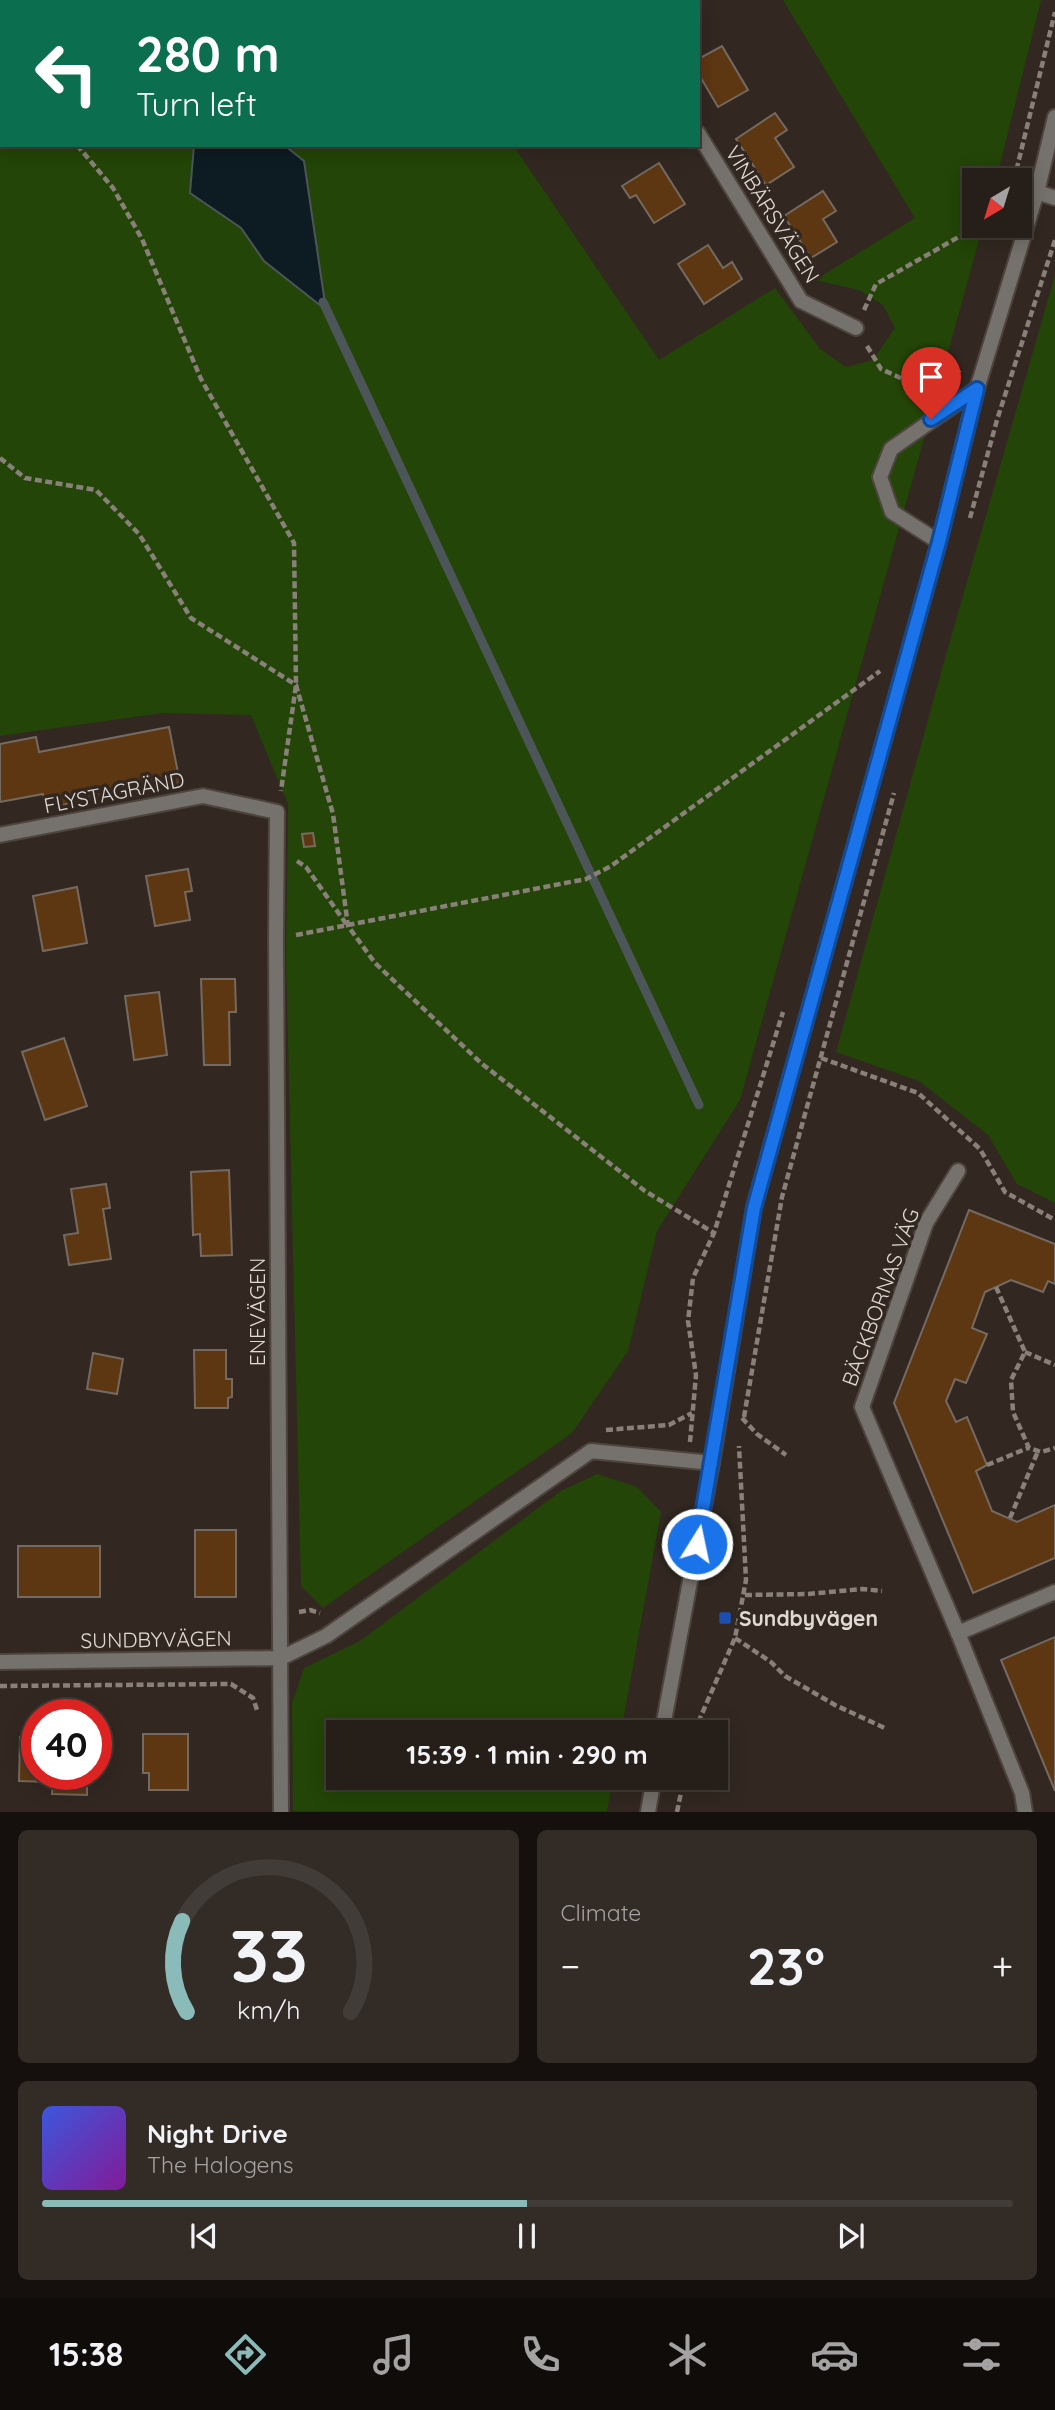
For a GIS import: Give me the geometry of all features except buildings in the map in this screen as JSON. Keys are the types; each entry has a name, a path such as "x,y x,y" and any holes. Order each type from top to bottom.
{"street":[{"path":"664,1720 712,1463 754,1208 939,542 977,389 1037,192 1055,117"},
{"name":"VINBÄRSVÄGEN","path":"700,136 801,300 856,328"},
{"path":"1037,192 1055,198"},
{"path":"939,542 892,512 880,477 891,449 977,389"},
{"name":"FLYSTAGRÄND","path":"0,835 203,796 277,813"},
{"name":"ENEVÄGEN","path":"277,813 275,939 281,1811"},
{"name":"BÄCKBORNAS VÄG","path":"957,1171 926,1223 862,1407 958,1633 1022,1793 1025,1811"},
{"name":"SUNDBYVÄGEN","path":"0,1662 281,1658 326,1636 591,1451 712,1463"},
{"path":"958,1633 1055,1591"},
{"path":"648,1811 652,1790"}],"path":[{"path":"1017,168 1055,12"},
{"path":"79,147 113,188 142,239 201,379 294,543 296,685 277,813"},
{"path":"962,235 877,284 856,328 881,369 929,391 963,367"},
{"path":"967,529 997,419 1055,240"},
{"path":"0,458 26,478 96,490 139,534 191,618 296,685 333,814 348,926"},
{"path":"275,939 586,879 611,866 881,670"},
{"path":"742,1428 782,1198 897,782"},
{"path":"277,846 306,867 375,962 481,1063 645,1191 714,1233"},
{"path":"821,1058 918,1093 979,1149 1005,1192 1055,1220"},
{"path":"996,1287 1025,1352 1055,1365"},
{"path":"1025,1352 1011,1380 1013,1412 1029,1448"},
{"path":"597,1433 609,1429 669,1425 692,1413"},
{"path":"744,1418 757,1434 786,1455"},
{"path":"699,1720 735,1638 745,1595 738,1449 740,1439"},
{"path":"987,1465 1029,1448 1038,1451 1055,1448"},
{"path":"1010,1518 1038,1451"},
{"path":"745,1595 830,1593 862,1589 882,1591"},
{"path":"280,1616 310,1609 330,1617"},
{"path":"735,1638 771,1662 785,1676 835,1705 887,1729"},
{"path":"0,1686 231,1684 253,1698 260,1718"},
{"path":"677,1811 681,1790"}],"green space":[{"path":"783,0 1041,0 999,168 962,168 962,238 980,238 740,1100 657,1231 628,1351 572,1433 323,1608 301,1586 286,958 288,804 251,715 162,713 0,736 0,147 514,147 659,360 775,288 820,349 846,367 873,360 895,328 883,305 859,290 815,280 915,218"},
{"path":"1055,275 1055,1203 1017,1184 988,1135 919,1081 836,1052"},
{"path":"597,1474 637,1487 661,1512 623,1720 326,1720 326,1790 611,1790 607,1811 293,1811 292,1703 304,1668 360,1641 561,1491"}],"shaded area":[{"path":"194,147 286,147 304,161 326,310 264,261 241,228 190,193"}],"waterway":[{"path":"323,302 699,1105"}],"place":[{"name":"Sundbyvägen","path":"725,1618"}],"route":[{"path":"697,1544 754,1208 939,542 977,389 931,419"}]}
